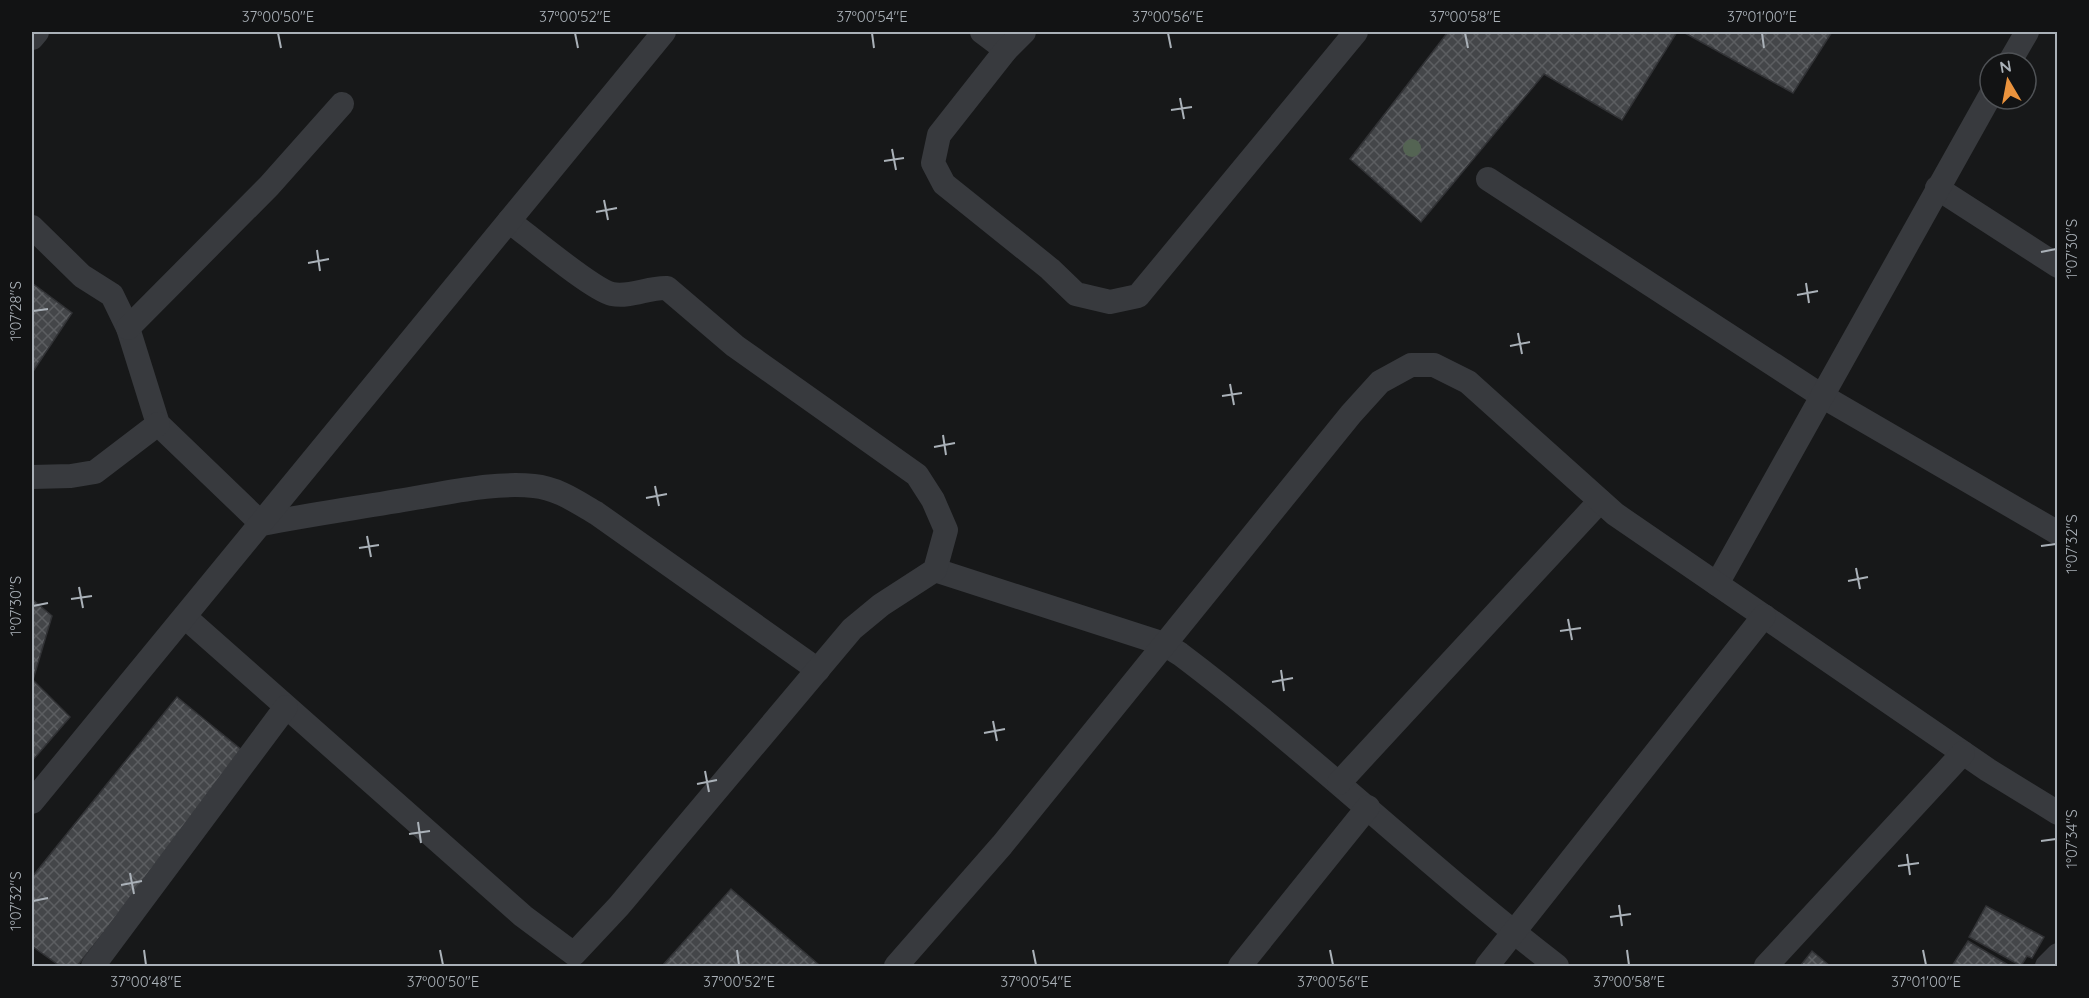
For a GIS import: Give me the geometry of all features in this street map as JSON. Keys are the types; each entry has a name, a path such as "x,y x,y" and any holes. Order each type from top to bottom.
{"street":[{"path":"32,38 37,32"},
{"path":"32,802 664,32"},
{"path":"982,32 1006,50"},
{"path":"1024,32 1006,50 939,135 933,163 944,184 1050,269 1076,294 1110,302 1138,296 1356,32"},
{"path":"2016,51 2028,32"},
{"path":"128,328 269,186 342,104"},
{"path":"1717,584 1981,111"},
{"path":"1488,179 1822,396 2058,533"},
{"path":"1937,188 2058,266"},
{"path":"184,617 523,916 569,960 619,906 852,629 881,605 935,570 946,530 933,500 917,475 735,346 667,288 653,287 625,295 613,295 603,291 509,221"},
{"path":"32,227 82,276 112,295 128,328 158,424 262,524"},
{"path":"896,966 1002,845 1351,414 1380,382 1411,365 1434,365 1468,382 1615,514 1963,753 2058,813"},
{"path":"32,477 72,476 95,472 158,424"},
{"path":"262,524 459,491 535,486 562,494 596,513 818,670"},
{"path":"1339,783 1600,501"},
{"path":"935,570 1164,644 1216,681 1368,807 1514,934 1557,966"},
{"path":"1487,966 1764,616"},
{"path":"93,966 286,707"},
{"path":"1767,966 1963,753"},
{"path":"1240,966 1368,807"},
{"path":"2047,966 2058,955"}],"building":[{"path":"1448,32 1677,32 1622,120 1544,74 1421,222 1350,159"},
{"path":"1683,32 1832,32 1793,93"},
{"path":"32,283 72,313 32,373"},
{"path":"32,599 52,616 33,680 70,717 32,761"},
{"path":"177,697 248,755 77,966 60,966 32,946 32,877"},
{"path":"731,889 818,964 816,966 662,966"},
{"path":"1986,906 2044,937 2032,958 2027,956 2021,966 1969,937"},
{"path":"1968,941 2010,966 1952,966"},
{"path":"1812,951 1830,966 1801,965"}]}
